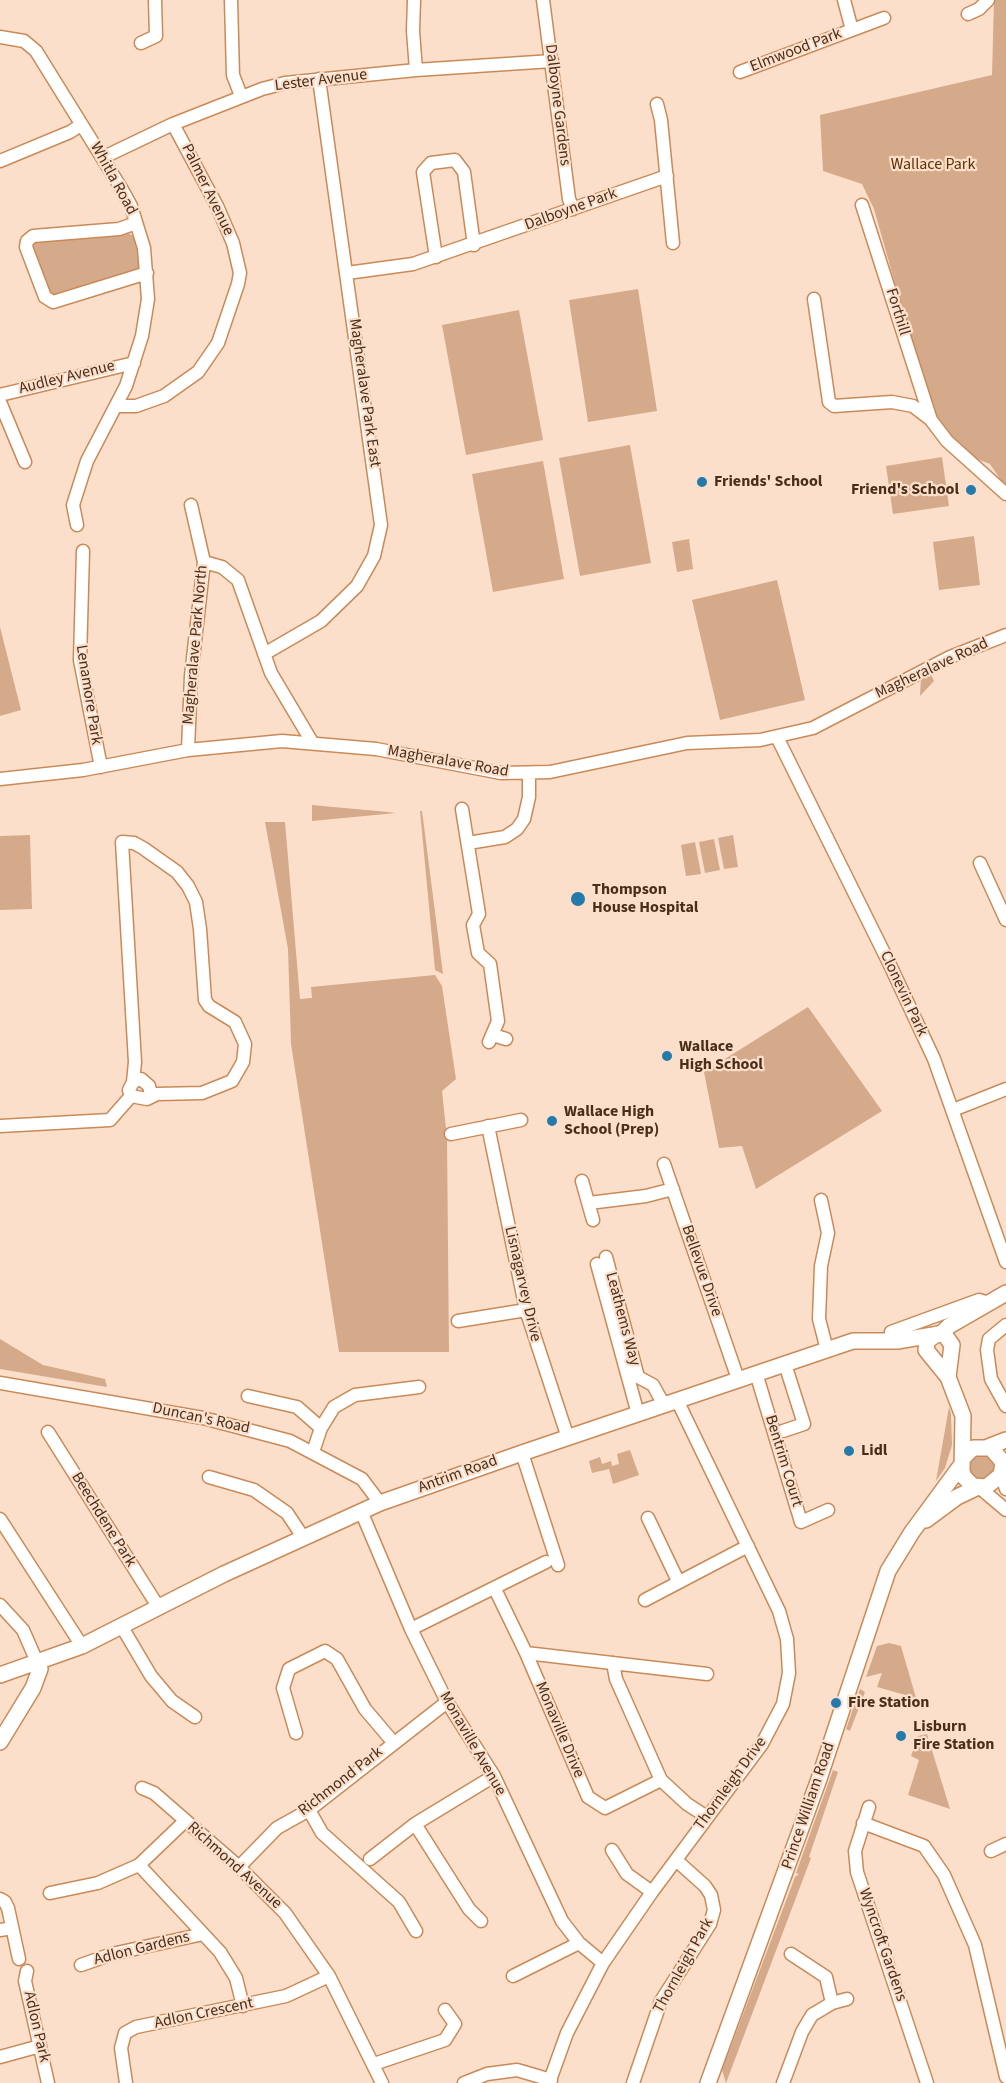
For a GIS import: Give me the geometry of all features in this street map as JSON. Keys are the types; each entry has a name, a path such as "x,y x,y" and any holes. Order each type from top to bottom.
{"main road":[{"name":"Antrim Road","path":"0,1675 82,1646 303,1537 380,1503 522,1452 827,1350 861,1340 937,1334 1005,1296"},
{"name":"Antrim Road","path":"952,1351 974,1314"},
{"path":"948,1377 952,1351 949,1338 937,1334 926,1346 932,1358 948,1377 963,1416 987,1447 1000,1456 1004,1475 992,1485 979,1487 964,1477 963,1416"},
{"name":"Antrim Road","path":"894,1337 932,1358"},
{"path":"932,1358 945,1359 952,1351"},
{"path":"963,1461 973,1448 987,1447 1006,1440"},
{"name":"Prince William Road","path":"708,2083 819,1779 888,1570 963,1461"},
{"name":"Prince William Road","path":"912,1532 957,1497 979,1487"},
{"path":"0,1742 32,1690 40,1669 37,1662"}],"street":[{"path":"141,43 156,36 155,0"},
{"path":"231,0 233,75 242,96"},
{"path":"414,0 413,31 416,70"},
{"name":"Dalboyne Gardens","path":"543,0 569,199 573,209"},
{"name":"Elmwood Park","path":"844,0 852,30"},
{"path":"968,14 979,9 988,0"},
{"name":"Elmwood Park","path":"740,72 884,18"},
{"name":"Whitla Road","path":"0,37 24,41 36,51 81,125 104,157 131,206 144,248 148,299 134,363 117,406 87,461 73,505 77,525"},
{"name":"Lester Avenue","path":"104,157 173,124 242,96 285,83 416,70 552,61"},
{"name":"Magheralave Park East","path":"264,654 321,621 340,604 368,572 379,539 380,504 319,79"},
{"path":"657,104 661,120 673,243"},
{"name":"Palmer Avenue","path":"117,406 136,406 164,396 198,372 218,343 238,284 239,265 233,243 173,124"},
{"path":"0,161 70,132 81,125"},
{"path":"436,257 423,172 431,163 455,160 464,172 474,245"},
{"name":"Dalboyne Park","path":"347,273 413,264 474,245 667,176"},
{"name":"Forthill","path":"862,205 931,420"},
{"path":"136,223 119,229 33,236 29,238 26,247 45,297 53,302 147,273"},
{"name":"Forthill","path":"814,299 829,402 834,406 892,402 913,406 931,420 947,441 1006,494"},
{"name":"Audley Avenue","path":"0,395 134,363"},
{"path":"0,402 25,462"},
{"name":"Magheralave Park North","path":"188,750 191,676 204,562 191,504"},
{"name":"Lenamore Park","path":"83,551 80,660 100,766"},
{"path":"204,562 222,567 238,580 276,682 312,742"},
{"name":"Magheralave Road","path":"2,780 188,750 253,742 312,742 376,749 488,771 529,774 568,769 687,743 777,736 819,726 950,657 1006,635"},
{"name":"Clonevin Park","path":"777,736 934,1059 1006,1262"},
{"path":"468,843 505,837 517,829 524,819 527,808 529,774"},
{"path":"462,809 479,914 473,925 478,953 490,964 498,1021 491,1039 506,1039"},
{"path":"131,1096 129,1090 133,1082 135,1062 122,842 134,843 143,848 177,872 188,886 196,902 201,929 205,1000 209,1006 235,1022 245,1044 243,1062 232,1081 202,1093 151,1094"},
{"path":"980,863 1006,920"},
{"path":"133,1082 137,1078 146,1082 151,1094"},
{"path":"953,1110 1006,1089"},
{"path":"131,1096 147,1099 151,1094"},
{"path":"0,1126 110,1120 131,1096"},
{"path":"451,1134 521,1120"},
{"name":"Lisnagarvey Drive","path":"488,1126 526,1310 568,1438"},
{"name":"Bellevue Drive","path":"664,1164 738,1379"},
{"path":"582,1180 594,1220"},
{"path":"589,1203 646,1196 672,1189"},
{"path":"820,1200 828,1233 821,1266 819,1319 827,1350"},
{"name":"Leathems Way","path":"638,1414 601,1260 638,1377 653,1385 670,1402"},
{"path":"894,1337 931,1317 979,1300 989,1303"},
{"path":"458,1321 526,1310"},
{"path":"931,1317 937,1334"},
{"path":"1006,1325 989,1339 987,1350 991,1379 1006,1406"},
{"name":"Bentrim Court","path":"783,1431 804,1424 785,1364"},
{"name":"Bentrim Court","path":"756,1373 801,1522 828,1510"},
{"name":"Duncan's Road","path":"0,1383 202,1418 283,1438 362,1479 380,1503"},
{"path":"313,1452 321,1428 334,1407 355,1395 419,1387"},
{"path":"248,1395 297,1407 321,1428"},
{"name":"Thornleigh Drive","path":"550,2082 567,2032 603,1964 652,1892 762,1744 783,1704 789,1673 787,1639 779,1611 748,1546 670,1402"},
{"name":"Beechdene Park","path":"48,1432 159,1608"},
{"path":"411,1629 552,1563 522,1452"},
{"path":"210,1478 254,1490 286,1512 303,1537"},
{"path":"979,1487 1006,1510"},
{"name":"Monaville Avenue","path":"361,1511 411,1629 447,1702 494,1776 562,1921 579,1943 603,1964"},
{"path":"648,1518 678,1581"},
{"path":"0,1519 82,1646"},
{"path":"645,1600 748,1546"},
{"name":"Monaville Drive","path":"495,1589 526,1653 588,1797 605,1808 661,1780"},
{"path":"0,1605 23,1630 37,1662"},
{"path":"122,1627 151,1676 172,1701 195,1717"},
{"path":"296,1734 283,1688 289,1669 325,1652 337,1659 365,1709 393,1742"},
{"path":"526,1653 706,1674"},
{"path":"613,1663 616,1679 661,1780 687,1804 707,1817"},
{"name":"Richmond Park","path":"239,1867 277,1828 309,1810 447,1702"},
{"path":"370,1859 415,1824 494,1776"},
{"name":"Richmond Avenue","path":"142,1788 154,1793 184,1822 239,1867 285,1913 329,1976 382,2083"},
{"name":"Wyncroft Gardens","path":"869,1807 855,1851 856,1872 927,2083"},
{"path":"309,1810 322,1833 399,1902 416,1931"},
{"path":"50,1893 98,1883 139,1865 184,1822"},
{"path":"863,1823 924,1846 944,1875 975,1945 1006,2077"},
{"path":"415,1824 470,1909 481,1921"},
{"path":"991,1851 1006,1844"},
{"path":"612,1850 627,1874 652,1892"},
{"name":"Thornleigh Park","path":"633,2083 661,2001 710,1923 714,1910 711,1895 705,1886 676,1860"},
{"name":"Adlon Gardens","path":"139,1865 220,1952 236,1978 243,2006"},
{"path":"0,1899 5,1902 6,1929 20,1959"},
{"name":"Adlon Gardens","path":"81,1965 112,1954 203,1934"},
{"path":"513,1976 579,1943"},
{"path":"791,1954 826,1977 832,2003"},
{"name":"Adlon Park","path":"27,1971 25,1981 48,2083"},
{"name":"Adlon Crescent","path":"126,2083 121,2048 125,2033 136,2027 286,1996 329,1976"},
{"path":"783,2083 802,2032 812,2015 832,2003 847,1999"},
{"path":"374,2064 445,2040 455,2024 446,2010"},
{"path":"0,2057 40,2046"},
{"path":"464,2083 487,2074 517,2070 550,2082"}],"green space":[{"name":"Wallace Park","path":"994,0 1006,0 1006,488 990,464 969,456 933,418 874,209 862,184 823,171 820,115 992,75"},
{"path":"123,230 135,237 140,269 58,298 49,292 31,248 33,240"},
{"path":"638,289 657,411 588,422 569,300"},
{"path":"519,310 543,440 466,455 442,325"},
{"path":"630,445 651,563 580,576 559,458"},
{"path":"942,457 949,506 893,514 886,466"},
{"path":"543,461 564,579 493,592 472,474"},
{"path":"974,536 980,585 939,590 933,542"},
{"path":"689,539 693,569 677,572 672,542"},
{"path":"777,580 805,700 720,720 692,600"},
{"path":"0,627 21,710 0,716"},
{"path":"930,673 934,681 920,696 921,678"},
{"path":"312,805 388,812 396,813 312,821"},
{"path":"420,811 422,811 443,974 435,970"},
{"path":"265,822 285,822 300,999 312,998 311,987 435,975 442,986 456,1079 442,1091 447,1138 449,1352 339,1352 291,1044 288,949"},
{"path":"30,835 32,909 0,910 0,836"},
{"path":"733,835 738,867 724,869 718,838"},
{"path":"714,839 720,870 705,873 699,842"},
{"path":"695,842 701,874 686,876 681,845"},
{"path":"808,1007 882,1111 756,1189 742,1146 719,1148 704,1072"},
{"path":"0,1339 43,1365 105,1379 107,1387 0,1369"},
{"path":"949,1407 952,1445 945,1468 936,1481"},
{"path":"630,1450 639,1475 613,1484 609,1469 592,1473 589,1461 600,1457 602,1464 611,1461 612,1466 619,1464 617,1454"},
{"path":"985,1451 999,1469 980,1482 969,1473 968,1462 971,1457"},
{"path":"889,1643 901,1646 916,1698 877,1687 882,1673 866,1677 877,1646"},
{"path":"860,1689 865,1692 850,1731 846,1729"},
{"path":"927,1734 950,1809 908,1795 919,1760 911,1756 918,1736"},
{"path":"833,1770 838,1772 809,1857 811,1858 726,2083 722,2070 795,1877 799,1874 796,1873"}],"place":[{"name":"Friends' School","path":"702,482"},
{"name":"Friend's School","path":"971,490"},
{"name":"Thompson House Hospital","path":"578,899"},
{"name":"Wallace High School","path":"667,1056"},
{"name":"Wallace High School (Prep)","path":"552,1121"},
{"name":"Lidl","path":"849,1451"},
{"name":"Fire Station","path":"836,1703"},
{"name":"Lisburn Fire Station","path":"901,1736"}]}
